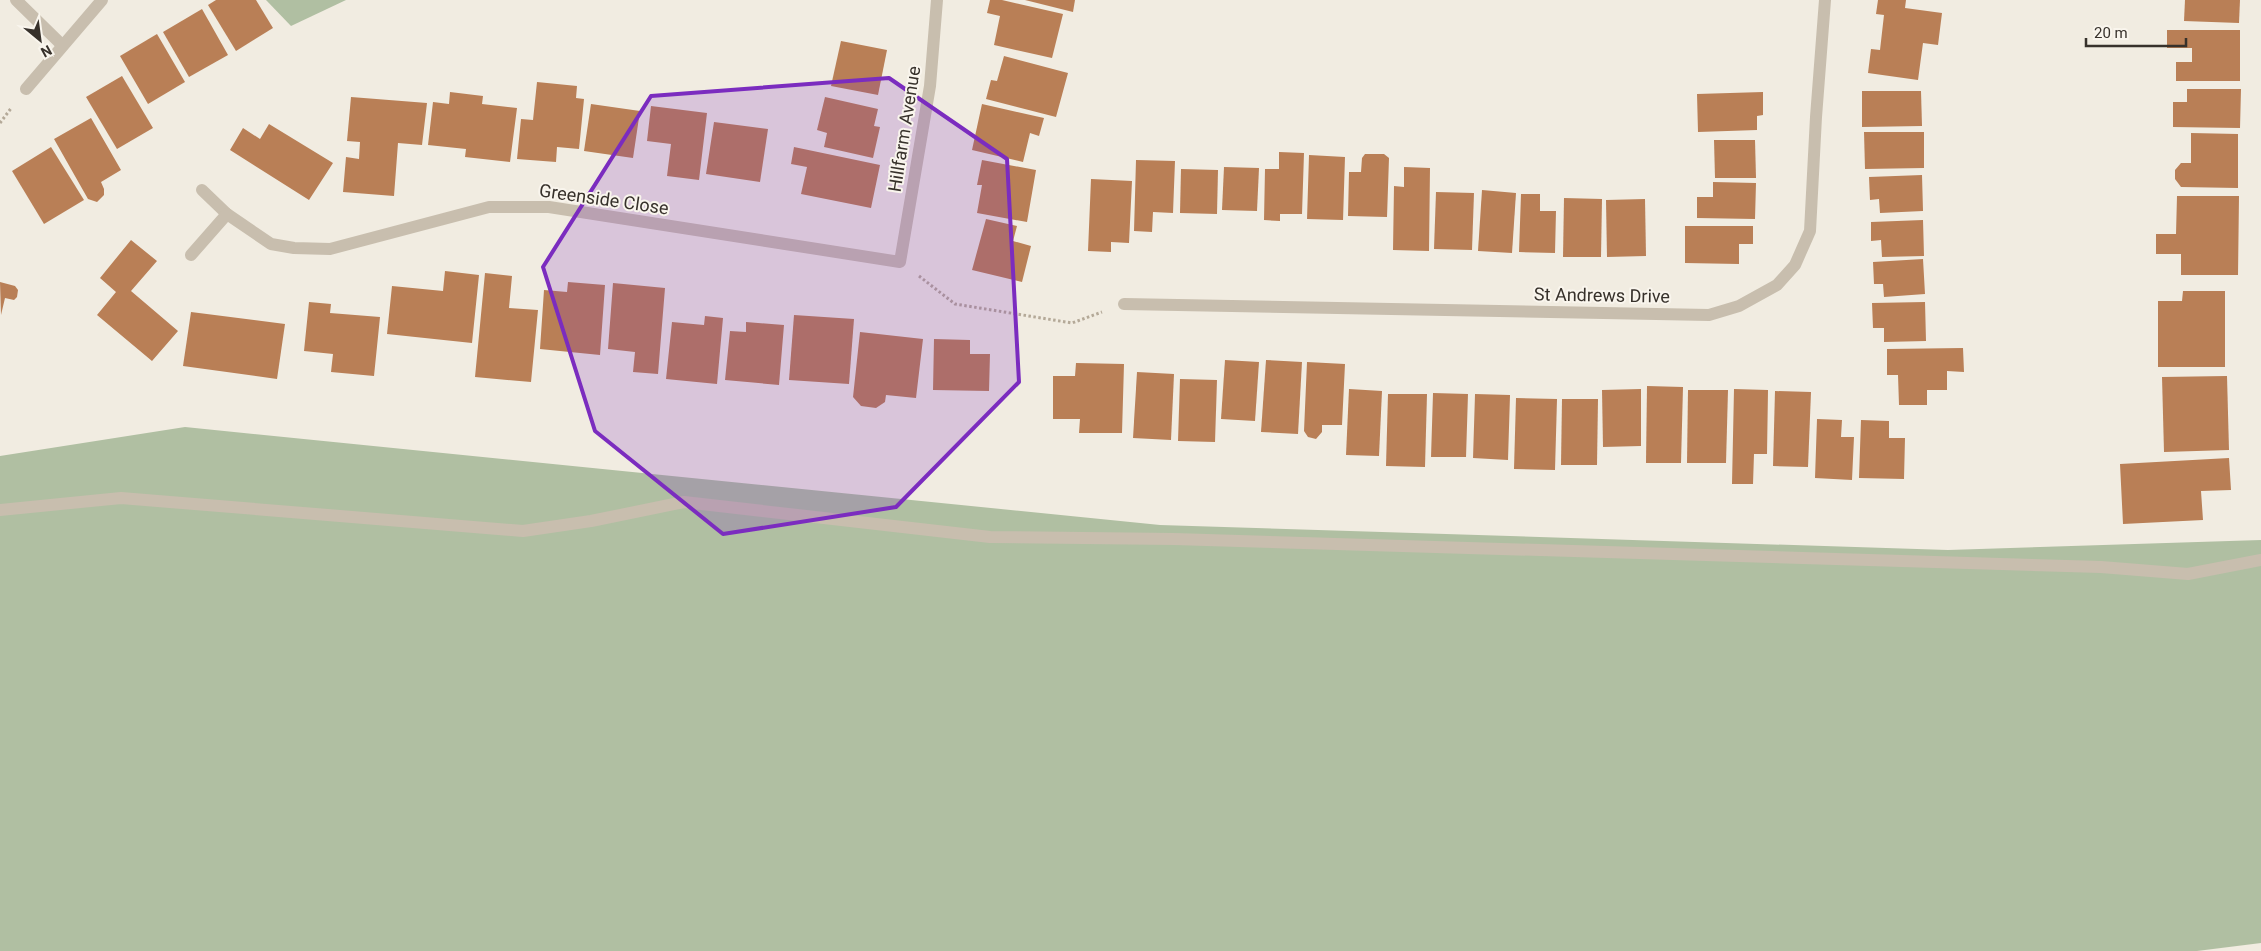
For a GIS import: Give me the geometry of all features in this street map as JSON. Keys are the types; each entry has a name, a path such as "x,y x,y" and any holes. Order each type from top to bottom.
{"street":[{"path":"16,0 62,45"},
{"path":"26,89 102,0"},
{"name":"Hillfarm Avenue","path":"900,262 930,86 937,0"},
{"name":"St Andrews Drive","path":"1124,304 1709,315 1739,306 1777,285 1795,265 1810,231 1825,0"},
{"name":"Greenside Close","path":"202,190 227,214 271,244 330,249 489,207 549,207 900,262"},
{"path":"191,255 227,214"},
{"path":"0,510 121,498 523,531 591,521 684,502 990,538 1184,539 2091,567 2188,574 2261,560"}],"path":[{"path":"900,262 954,304 1072,324 1124,304"}],"highlighted area":[{"path":"889,78 1007,159 1019,382 896,507 723,534 595,431 543,267 651,96"}],"green space":[{"path":"266,0 346,0 291,26"},
{"path":"185,427 1160,525 1948,550 2261,540 2261,943 2197,951 0,951 0,456"}],"building":[{"path":"216,0 256,0 273,28 236,51 208,5"},
{"path":"990,0 1002,0 1063,14 1052,58 994,45 1000,16 987,13"},
{"path":"1025,0 1075,0 1073,12"},
{"path":"1878,0 1906,0 1905,8 1942,13 1938,45 1923,43 1918,80 1868,73 1871,49 1880,50 1884,15 1876,14"},
{"path":"2185,0 2240,0 2239,23 2184,21"},
{"path":"202,9 228,55 189,77 163,32"},
{"path":"2167,30 2240,30 2240,81 2176,81 2176,62 2192,62 2192,48 2167,48"},
{"path":"157,34 185,82 148,104 120,56"},
{"path":"841,41 887,50 878,95 831,86"},
{"path":"1004,56 1068,73 1056,117 986,99 991,80 997,81"},
{"path":"122,76 153,128 117,149 86,97"},
{"path":"537,82 577,86 576,98 584,99 579,149 557,147 556,162 517,159 521,119 533,120"},
{"path":"2187,89 2241,89 2240,128 2173,127 2173,102 2187,102"},
{"path":"1862,91 1921,91 1922,126 1862,127"},
{"path":"450,92 483,96 482,104 517,108 510,162 465,157 466,149 428,145 433,102 449,104"},
{"path":"1763,92 1763,115 1757,116 1757,130 1698,132 1697,94"},
{"path":"351,97 427,103 422,145 398,143 394,196 343,192 346,157 359,159 360,142 347,141"},
{"path":"825,97 878,109 874,126 880,127 873,158 824,147 827,133 817,130"},
{"path":"591,104 640,111 633,158 584,151"},
{"path":"982,104 1044,118 1039,136 1030,133 1023,162 972,150"},
{"path":"651,106 707,113 699,180 667,176 671,144 647,141"},
{"path":"91,118 121,170 101,182 104,195 97,202 88,199 54,139"},
{"path":"714,122 768,129 760,182 706,174"},
{"path":"269,124 333,163 309,200 230,150 243,128 260,139"},
{"path":"1864,132 1924,132 1924,168 1865,169"},
{"path":"2191,133 2238,134 2238,188 2181,187 2175,179 2175,170 2181,163 2191,163"},
{"path":"1714,140 1755,140 1756,178 1715,178"},
{"path":"51,147 84,200 44,224 12,171"},
{"path":"794,147 880,165 871,208 801,194 807,167 791,164"},
{"path":"1279,152 1304,153 1302,214 1280,214 1280,221 1264,220 1265,169 1279,169"},
{"path":"1365,154 1384,154 1389,158 1387,217 1348,216 1349,172 1361,172 1362,158"},
{"path":"1309,155 1345,157 1343,220 1307,219"},
{"path":"982,160 1036,170 1027,222 977,213 982,185 977,185"},
{"path":"1136,160 1175,161 1173,213 1153,212 1152,232 1134,231"},
{"path":"1224,167 1259,168 1257,211 1222,210"},
{"path":"1404,167 1430,168 1429,251 1393,250 1394,186 1404,187"},
{"path":"1181,169 1218,170 1217,214 1180,213"},
{"path":"1922,175 1923,211 1880,213 1879,199 1870,200 1869,177"},
{"path":"1091,179 1132,181 1129,243 1111,242 1111,252 1088,251"},
{"path":"1713,182 1756,183 1755,219 1697,218 1697,197 1713,197"},
{"path":"1482,190 1516,193 1512,253 1478,251"},
{"path":"1436,192 1474,193 1472,250 1434,249"},
{"path":"1521,194 1540,194 1540,211 1556,211 1555,253 1519,252"},
{"path":"2177,196 2239,196 2238,275 2181,275 2181,254 2156,254 2156,234 2176,234"},
{"path":"1564,198 1602,199 1601,257 1563,257"},
{"path":"1645,199 1646,256 1607,257 1606,200"},
{"path":"986,219 1017,226 1013,241 1031,246 1022,282 972,270"},
{"path":"1923,220 1924,256 1882,257 1881,240 1871,241 1871,222"},
{"path":"1685,226 1753,226 1753,244 1739,244 1739,264 1685,263"},
{"path":"131,240 157,261 131,291 178,331 152,361 97,315 116,292 100,278"},
{"path":"1923,259 1925,294 1884,297 1883,284 1874,284 1873,262"},
{"path":"445,271 479,275 472,343 387,334 392,286 443,291"},
{"path":"485,273 512,276 509,308 538,310 531,382 475,377"},
{"path":"0,282 15,286 18,290 17,297 14,300 5,298 1,315"},
{"path":"568,282 605,285 600,355 540,349 544,290 567,292"},
{"path":"613,283 665,288 658,374 633,372 635,352 608,349"},
{"path":"2183,291 2225,291 2225,367 2158,367 2158,301 2182,301"},
{"path":"309,302 331,304 330,313 380,317 374,376 331,372 333,354 304,351"},
{"path":"1925,302 1926,341 1884,342 1884,328 1873,328 1872,303"},
{"path":"191,312 285,324 277,379 183,366"},
{"path":"794,315 854,319 849,384 789,380"},
{"path":"705,316 723,318 717,384 666,379 672,322 704,325"},
{"path":"746,322 784,325 779,385 725,380 730,331 746,332"},
{"path":"860,332 923,339 916,398 886,395 885,402 876,408 861,406 853,397"},
{"path":"934,339 970,340 970,354 990,354 989,391 933,390"},
{"path":"1963,348 1964,372 1947,371 1947,390 1927,390 1927,405 1899,405 1898,375 1887,375 1887,349"},
{"path":"1225,360 1259,362 1255,421 1221,419"},
{"path":"1266,360 1302,362 1298,434 1261,432"},
{"path":"1307,362 1345,364 1342,425 1322,425 1322,432 1316,439 1308,437 1304,431"},
{"path":"1076,363 1124,364 1122,433 1079,433 1080,419 1053,419 1053,376 1075,376"},
{"path":"1137,372 1174,374 1171,440 1133,438"},
{"path":"2227,376 2229,450 2164,452 2162,377"},
{"path":"1180,379 1217,380 1215,442 1178,441"},
{"path":"1647,386 1683,387 1681,463 1646,463"},
{"path":"1349,389 1382,391 1379,456 1346,455"},
{"path":"1641,389 1641,446 1603,447 1602,390"},
{"path":"1734,389 1768,390 1767,454 1754,454 1753,484 1732,484"},
{"path":"1688,390 1728,390 1726,463 1687,463"},
{"path":"1775,391 1811,392 1808,467 1773,466"},
{"path":"1433,393 1468,394 1466,457 1431,457"},
{"path":"1388,394 1427,394 1425,467 1386,466"},
{"path":"1475,394 1510,395 1508,460 1473,458"},
{"path":"1516,398 1557,399 1555,470 1514,469"},
{"path":"1562,399 1598,399 1597,465 1561,465"},
{"path":"1817,419 1842,420 1841,437 1854,437 1852,480 1815,478"},
{"path":"1861,420 1889,421 1889,438 1905,438 1904,479 1859,478"},
{"path":"2229,458 2231,490 2201,491 2203,520 2123,524 2120,464"}]}
